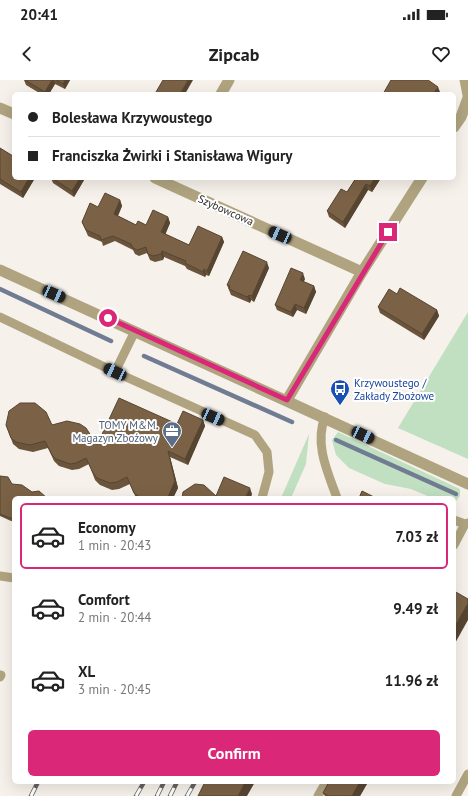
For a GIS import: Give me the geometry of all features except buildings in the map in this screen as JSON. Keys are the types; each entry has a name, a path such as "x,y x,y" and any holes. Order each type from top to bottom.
{"street":[{"path":"223,92 229,80"},
{"path":"456,125 461,117 468,97 465,80"},
{"path":"0,108 12,113"},
{"path":"287,400 362,272 421,180"},
{"name":"Szybowcowa","path":"173,182 362,272"},
{"path":"0,270 468,484"}],"lane":[{"path":"0,317 115,372 255,436 267,452 269,472 263,496"},
{"path":"115,372 135,331"},
{"path":"325,418 321,426 322,456 336,496"},
{"path":"456,520 467,523 456,542"},
{"path":"0,576 12,578"},
{"path":"456,796 468,774"},
{"path":"318,796 325,784"}],"green space":[{"path":"468,312 468,459 398,428"},
{"path":"338,432 460,489 460,496 456,501 456,496 427,496 411,489 385,484 349,468 336,455 332,440"},
{"path":"309,434 306,464 292,496 282,496"}],"waterway":[{"path":"0,289 111,341"},
{"path":"144,356 292,422"},
{"path":"336,440 456,494"}],"railway":[{"path":"31,796 37,784"},
{"path":"136,796 143,784"},
{"path":"157,796 163,784"},
{"path":"170,796 176,784"},
{"path":"187,796 194,784"}],"place":[{"name":"Krzywoustego / Zakłady Zbożowe","path":"340,406"},
{"name":"TOMY M&M. Magazyn Zbożowy","path":"172,448"}],"route":[{"path":"108,318 287,400 362,272 388,232"}]}
